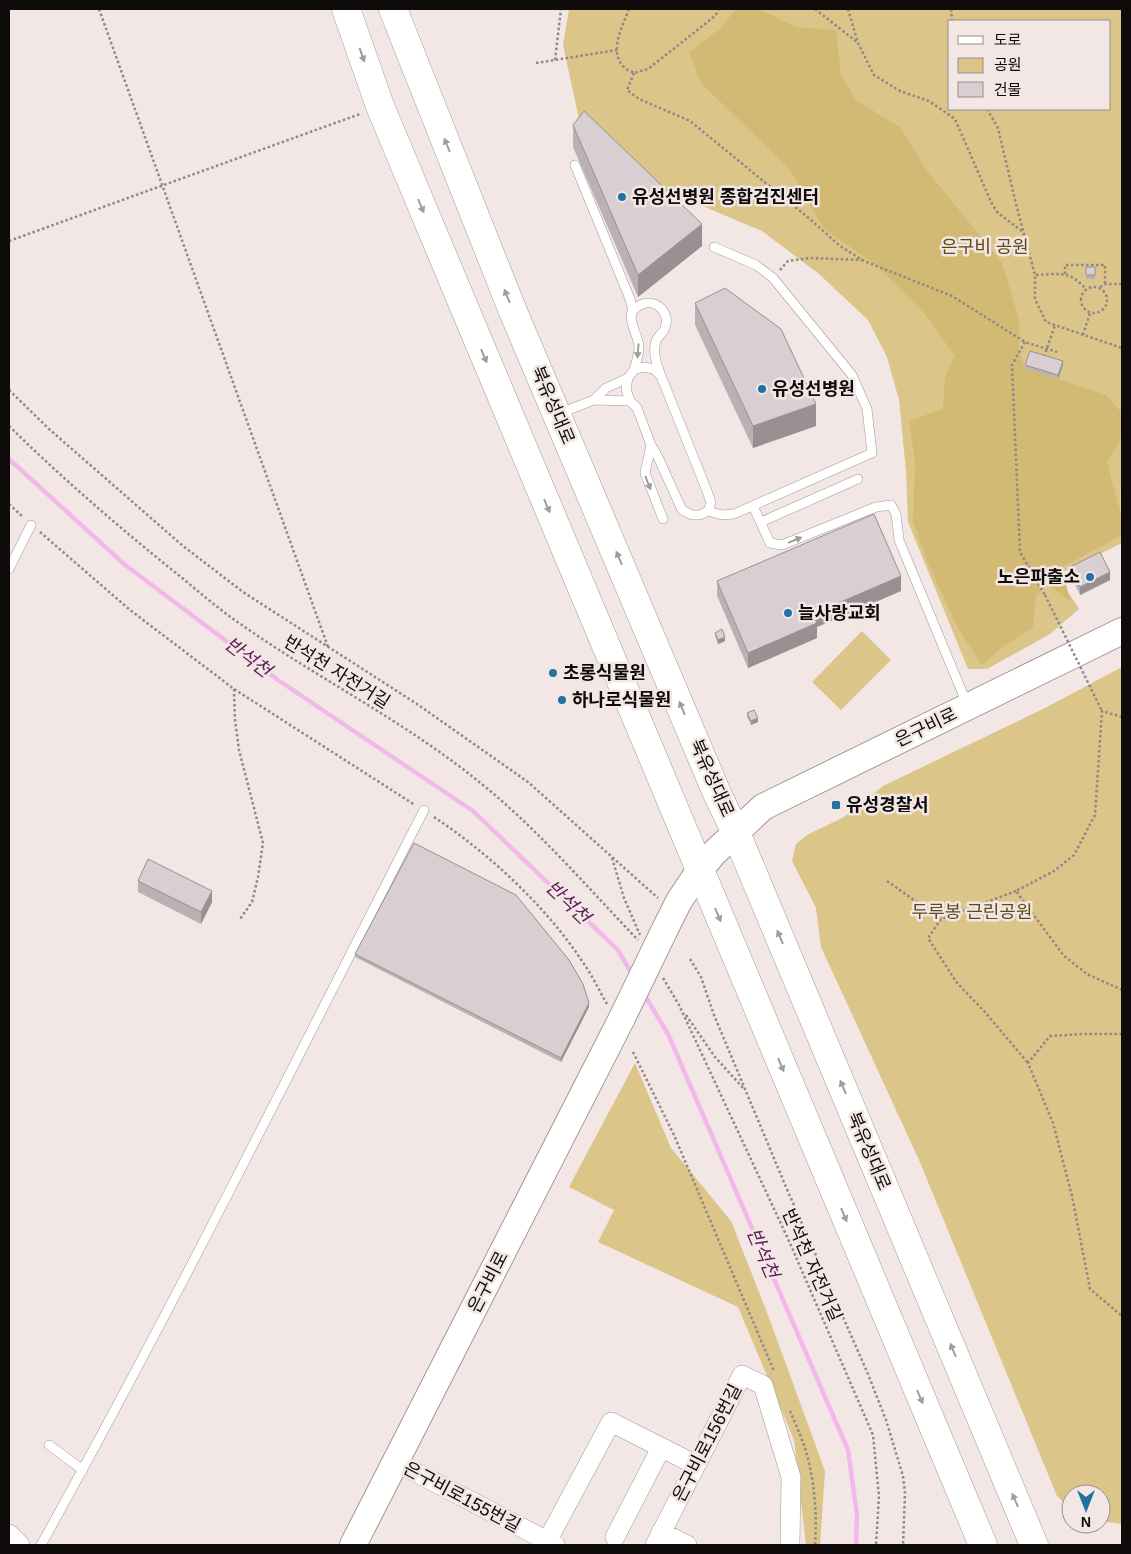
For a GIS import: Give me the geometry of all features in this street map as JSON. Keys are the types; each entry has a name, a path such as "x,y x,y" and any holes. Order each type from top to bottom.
{"main road":[{"path":"346,9 380,106 983,1545"},
{"name":"북유성대로","path":"393,9 512,309 716,791 736,833 1034,1545"}],"street":[{"name":"은구비로","path":"353,1545 620,1021 659,927 699,870 714,853 763,807 1122,631"},
{"name":"은구비로156번길","path":"658,1539 742,1375 763,1386 790,1477 792,1504 790,1545"},
{"path":"549,1544 610,1422 696,1465"},
{"path":"615,1537 661,1448"},
{"name":"은구비로155번길","path":"396,1462 549,1544"},
{"path":"9,1534 20,1545"},
{"path":"658,1539 687,1545"}],"lane":[{"path":"576,165 634,311"},
{"path":"630,299 642,304 660,306 666,316 665,328 657,339 656,365 710,507 722,515 734,514 872,453 866,409 852,374 773,278 756,265 714,247"},
{"path":"642,304 634,311 631,322 639,338 639,355 634,370 628,378 626,389 630,401 636,408 651,445 682,510 692,515 700,515 710,507"},
{"path":"634,370 644,367 654,369 661,376"},
{"path":"594,400 606,388 628,378"},
{"path":"557,414 594,400 630,401"},
{"path":"651,445 644,473 663,519"},
{"path":"761,522 858,479"},
{"path":"753,506 770,544 782,545 876,506 890,505 896,514 899,540 968,707"},
{"path":"9,569 32,525"},
{"path":"41,1545 83,1470 424,810"},
{"path":"49,1445 83,1470"}],"path":[{"path":"99,9 328,647"},
{"path":"555,60 562,9"},
{"path":"629,9 616,45 618,59 624,68 634,73 648,69 715,16 719,9"},
{"path":"815,9 858,43"},
{"path":"848,9 858,43 874,75 900,91 929,101 955,119 968,147 979,179 991,202 998,213 1022,231"},
{"path":"536,63 617,50"},
{"path":"634,73 627,90 639,99 690,121 812,220 840,246 864,261 952,296 1025,342 1058,352"},
{"path":"9,241 162,187 380,106"},
{"path":"988,110 998,128 1022,231 1035,275 1034,299 1046,322 1122,348"},
{"path":"773,278 788,261 810,258 864,261"},
{"path":"1065,274 1065,265 1105,265 1105,284"},
{"path":"1035,275 1065,274 1078,280 1086,289"},
{"path":"1100,287 1105,284 1122,284"},
{"path":"1093,286 1100,287 1108,298 1107,305 1097,313 1090,313 1081,302 1082,295 1086,289 1093,286"},
{"path":"1083,334 1090,313"},
{"path":"1043,359 1055,325"},
{"path":"1025,342 1012,365 1020,552 1045,595 1102,711 1095,815 1074,855 1054,870 1016,891 941,919 928,938 957,983 984,1011 1028,1063 1053,1122 1072,1196 1090,1289 1122,1316"},
{"path":"9,390 70,447 183,546 243,592 417,704 528,782 658,898 659,927"},
{"name":"반석천 자전거길","path":"9,426 145,548 237,622 300,665 422,739 477,780 519,816 644,946"},
{"path":"9,504 130,610 234,689 461,835 537,906 565,938 586,966 620,1021"},
{"path":"234,689 235,720 239,750 262,843 258,877 252,902 240,919"},
{"path":"1102,711 1122,717"},
{"path":"612,858 624,898 659,927"},
{"path":"887,881 941,919"},
{"path":"1016,891 1064,956 1086,974 1122,990"},
{"path":"690,959 701,977 714,1015 886,1420 903,1476 905,1493 903,1545"},
{"name":"반석천 자전거길","path":"747,1092 715,1057 679,1005 789,1241 873,1435 879,1496 876,1545"},
{"path":"1028,1063 1050,1036 1122,1034"},
{"path":"633,1052 674,1136 774,1371"},
{"path":"789,1408 807,1454 814,1490 817,1518 815,1545"}],"green space":[{"name":"은구비 공원","path":"569,9 1122,9 1122,543 1057,575 1079,609 1050,634 987,669 968,669 908,522 906,471 899,400 887,357 868,320 819,274 762,231 655,186 579,119 563,45"},
{"path":"736,9 759,9 796,27 836,30 841,75 856,100 901,128 925,168 1002,263 1019,319 1019,351 1025,368 1106,395 1122,413 1122,437 1107,462 1122,518 1122,535 1061,568 1071,602 1049,585 1036,595 1033,628 1005,645 982,665 959,630 929,566 913,522 915,462 909,421 943,409 945,377 955,356 924,313 876,265 823,228 791,171 701,83 689,52 721,28"},
{"path":"862,631 891,660 841,710 812,682"},
{"name":"두루봉 근린공원","path":"1122,667 1122,1524 1111,1522 1111,1484 1061,1484 1061,1500 1057,1496 919,1160 821,947 816,908 792,861 796,844 807,835 844,817 883,786 1045,708"},
{"path":"635,1063 671,1148 731,1221 768,1315 825,1471 820,1545 806,1545 794,1440 738,1307 598,1242 614,1210 569,1187"}],"building":[{"name":"유성선병원 종합검진센터","path":"584,111 702,224 638,275 573,125"},
{"path":"1086,267 1095,267 1095,275 1086,275"},
{"name":"유성선병원","path":"725,288 781,329 816,404 753,426 695,303"},
{"path":"1030,351 1063,361 1058,375 1025,365"},
{"name":"늘사랑교회","path":"874,514 901,576 813,614 817,623 748,653 717,581"},
{"name":"노은파출소","path":"1100,552 1110,572 1080,587 1070,567"},
{"path":"722,629 725,637 718,640 715,633"},
{"path":"754,710 758,718 751,721 747,713"},
{"path":"414,843 516,895 569,960 583,984 589,1003 561,1058 355,954"},
{"path":"148,859 212,891 201,912 138,881"}],"waterway":[{"name":"반석천","path":"9,459 124,564 278,680 473,811 618,950 632,974"},
{"name":"반석천","path":"644,994 668,1034 848,1450 857,1515 856,1545"}],"place":[{"name":"유성선병원 종합검진센터","path":"622,197"},
{"name":"유성선병원","path":"762,389"},
{"name":"노은파출소","path":"1090,577"},
{"name":"늘사랑교회","path":"788,613"},
{"name":"초롱식물원","path":"553,673"},
{"name":"하나로식물원","path":"562,700"},
{"name":"유성경찰서","path":"836,805"}]}
